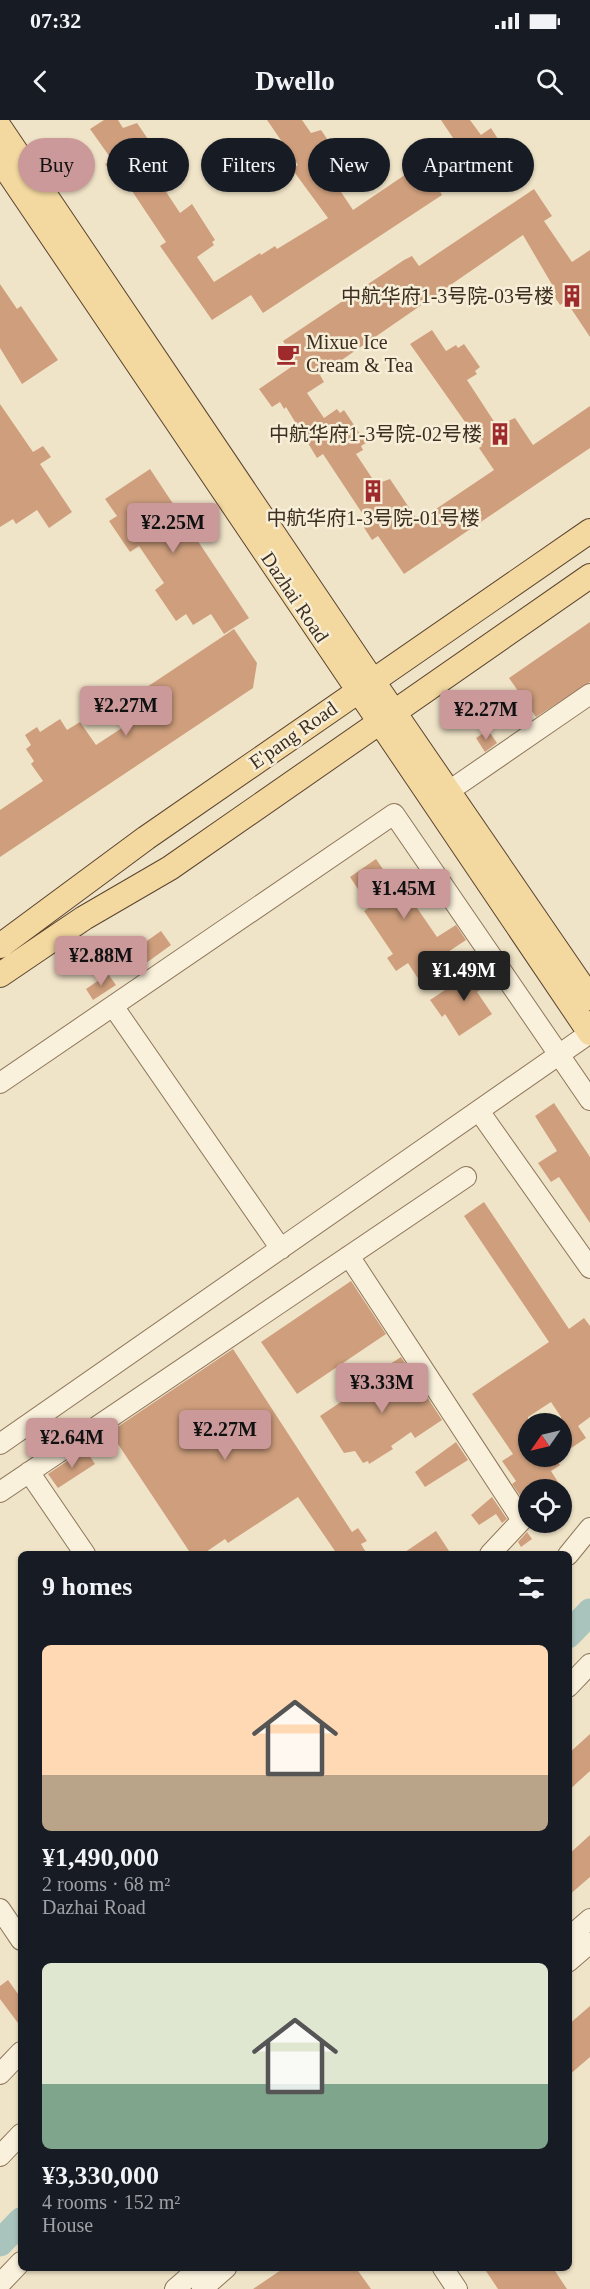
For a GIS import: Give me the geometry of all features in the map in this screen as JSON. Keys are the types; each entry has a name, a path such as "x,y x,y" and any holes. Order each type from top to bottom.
{"main road":[{"name":"Dazhai Road","path":"0,128 365,685"},
{"name":"Dazhai Road","path":"0,160 388,718 590,1033"},
{"name":"E'pang Road","path":"0,946 226,782 590,531"},
{"name":"E'pang Road","path":"0,975 84,918 170,868 590,576"},
{"name":"Dazhai Road","path":"388,718 449,791 590,998"},
{"path":"226,782 248,814"}],"street":[{"path":"449,791 590,694"},
{"path":"0,1083 394,814 590,1100"},
{"path":"113,1006 281,1248"},
{"path":"0,1444 590,1033"},
{"path":"479,1111 590,1268"},
{"path":"0,1492 466,1177"},
{"path":"349,1256 522,1520 493,1551"},
{"path":"29,1472 83,1551"},
{"path":"571,1551 590,1528"},
{"path":"572,1683 590,1664"},
{"path":"0,1909 15,1936"},
{"path":"572,1935 590,1919"},
{"path":"572,1959 590,1943"},
{"path":"0,2074 18,2055"},
{"path":"0,2156 18,2137"},
{"path":"0,2284 18,2265"},
{"path":"176,2289 196,2271"},
{"path":"202,2289 223,2271"},
{"path":"445,2271 457,2289"}],"building":[{"path":"104,120 118,120 123,128 137,123 147,138 107,138 107,153 90,129"},
{"path":"267,120 302,120 311,133 321,130 326,138 308,138 308,191 296,174 298,165 296,138 279,138"},
{"path":"441,120 470,120 481,135 491,128 497,138 453,138"},
{"path":"402,177 402,192 440,192 442,195 263,313 251,295 212,320 160,246 166,242 133,192 166,192 180,213 192,204 215,240 212,242 214,245 197,257 214,282 260,253 261,255 275,246 277,249 328,218 309,192 341,192 353,210 380,192 390,192 390,185"},
{"path":"534,189 552,216 544,221 572,262 590,250 590,337 566,301 560,305 550,290 554,288 523,235 320,375 324,382 307,393 324,418 337,409 340,413 344,410 366,443 361,446 363,450 356,454 376,484 390,479 418,521 494,470 479,448 482,446 410,344 432,330 446,351 456,345 458,348 464,344 480,367 475,371 477,374 467,380 497,426 515,418 533,445 590,406 590,448 404,574 378,536 372,540 363,526 368,522 323,454 317,458 286,407 284,409 280,402 272,407 259,389 297,363 283,341 404,260 412,256 419,266 530,192 534,192"},
{"path":"0,284 17,309 21,306 58,360 22,384 0,348"},
{"path":"0,404 33,452 43,446 51,457 40,464 72,512 49,528 37,510 16,524 13,519 0,527"},
{"path":"150,469 249,618 224,634 211,614 193,625 186,614 176,621 155,590 164,583 139,546 130,552 109,521 117,516 105,499"},
{"path":"590,622 590,682 536,717 509,678"},
{"path":"234,629 257,663 253,688 0,857 0,810 43,781 31,764 34,761 26,749 31,745 25,735 37,727 40,732 60,719 67,730 80,722 96,745 128,724 117,707"},
{"path":"488,730 497,743 485,752 476,738"},
{"path":"376,859 393,884 401,879 404,884 420,873 433,893 415,905 437,937 456,925 466,940 445,954 449,960 419,980 408,963 396,971 387,958 393,954 364,911 370,907 350,877"},
{"path":"161,931 171,945 142,966 131,952"},
{"path":"481,966 492,982 477,992 492,1014 459,1036 445,1014 442,1017 430,1000"},
{"path":"108,974 116,985 93,1000 86,989"},
{"path":"554,1103 590,1157 590,1223 559,1177 551,1182 538,1163 557,1151 535,1116"},
{"path":"484,1202 569,1329 584,1318 590,1326 590,1417 578,1426 586,1438 572,1448 572,1413 558,1413 551,1402 534,1413 518,1413 518,1467 557,1467 551,1471 556,1479 518,1479 518,1493 512,1484 516,1481 502,1461 513,1454 472,1394 549,1342 464,1216"},
{"path":"351,1281 386,1334 297,1394 261,1342"},
{"path":"233,1349 352,1532 358,1528 367,1541 361,1544 365,1551 335,1551 298,1497 228,1543 225,1539 207,1551 189,1551 110,1432"},
{"path":"401,1357 442,1420 415,1438 411,1432 391,1446 393,1449 369,1464 368,1461 363,1463 355,1451 344,1453 320,1416 375,1379 373,1375"},
{"path":"456,1442 468,1460 425,1487 415,1472"},
{"path":"85,1449 95,1464 58,1488 48,1474"},
{"path":"492,1497 507,1519 502,1523 496,1514 479,1525 471,1515"},
{"path":"436,1531 449,1551 406,1551"},
{"path":"526,1533 532,1539 521,1547 518,1542"},
{"path":"590,1734 590,1771 572,1787 572,1750"},
{"path":"590,1835 590,1877 572,1893 572,1851"},
{"path":"8,1980 18,1994 18,2023 0,1999 0,1986"},
{"path":"590,2006 590,2057 572,2073 572,2022"},
{"path":"280,2271 358,2271 371,2289 253,2289"},
{"path":"486,2271 555,2271 567,2289 498,2289"}],"waterway":[{"path":"572,1631 590,1612"},
{"path":"0,2243 18,2224"}],"place":[{"name":"中航华府1-3号院-03号楼","path":"572,296"},
{"name":"Mixue Ice Cream & Tea","path":"288,354"},
{"name":"中航华府1-3号院-02号楼","path":"500,434"},
{"name":"中航华府1-3号院-01号楼","path":"373,491"}]}
